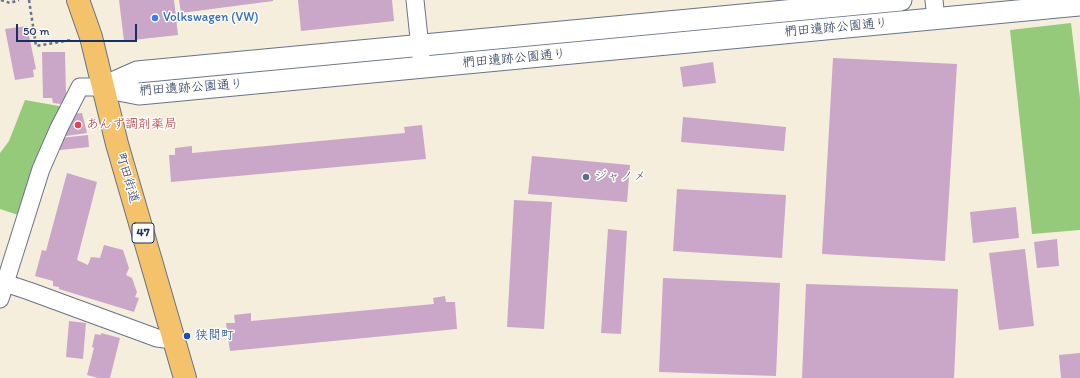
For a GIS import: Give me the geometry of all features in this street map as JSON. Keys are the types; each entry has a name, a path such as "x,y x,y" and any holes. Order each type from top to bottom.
{"main road":[{"name":"町田街道","path":"78,0 91,37 119,152 185,378"}],"street":[{"path":"414,0 422,67"},
{"name":"椚田遺跡公園通り","path":"103,87 137,72 901,0"},
{"name":"椚田遺跡公園通り","path":"103,87 139,94 422,67 935,10 1080,5"},
{"path":"0,299 41,169 59,128 80,87 103,87"},
{"path":"5,283 157,338 173,340"}],"path":[{"path":"1,0 10,3 19,0"},
{"path":"29,0 36,46 91,37"}],"green space":[{"path":"1071,23 1080,98 1080,230 1032,234 1010,30"},
{"path":"25,100 70,108 27,218 0,209 0,153 9,141"}],"building":[{"path":"119,0 174,0 178,35 124,41"},
{"path":"179,0 273,0 273,1 181,13"},
{"path":"298,0 392,0 394,21 301,31"},
{"path":"27,26 36,69 33,70 34,77 15,80 5,29"},
{"path":"42,52 65,52 66,95 61,104 53,103 52,98 43,98"},
{"path":"833,58 957,64 945,261 822,254"},
{"path":"713,62 716,83 683,87 680,67"},
{"path":"82,113 87,133 66,136 65,128 70,114"},
{"path":"683,117 786,127 784,151 681,142"},
{"path":"422,125 426,159 171,182 169,155 175,155 175,148 192,146 192,153 405,133 404,127"},
{"path":"88,135 89,147 60,150 60,138"},
{"path":"532,156 630,165 627,202 528,194"},
{"path":"67,173 97,182 77,260 88,265 91,257 100,258 104,245 123,250 129,268 126,275 132,278 137,292 135,297 139,298 134,312 59,289 59,287 53,286 53,281 35,276 42,250 46,251"},
{"path":"677,189 786,195 782,258 673,251"},
{"path":"514,200 552,202 544,329 507,327"},
{"path":"1016,207 1019,238 973,243 970,212"},
{"path":"608,229 627,231 621,334 601,333"},
{"path":"1057,239 1059,266 1037,268 1034,242"},
{"path":"1025,249 1034,326 999,330 989,253"},
{"path":"663,278 780,283 776,376 659,372"},
{"path":"806,284 958,289 954,378 802,378"},
{"path":"445,296 446,302 455,302 457,329 230,351 226,323 235,323 234,315 251,313 251,321 434,304 433,298"},
{"path":"69,321 86,323 83,359 66,357"},
{"path":"101,333 120,338 110,378 98,378 87,375 94,348 92,347 95,334 101,335"},
{"path":"1080,353 1080,378 1061,378 1059,355"}],"place":[{"name":"Volkswagen (VW)","path":"155,18"},
{"name":"あんず調剤薬局","path":"78,125"},
{"name":"ジャノメ","path":"586,177"},
{"name":"狭間町","path":"187,336"}]}
